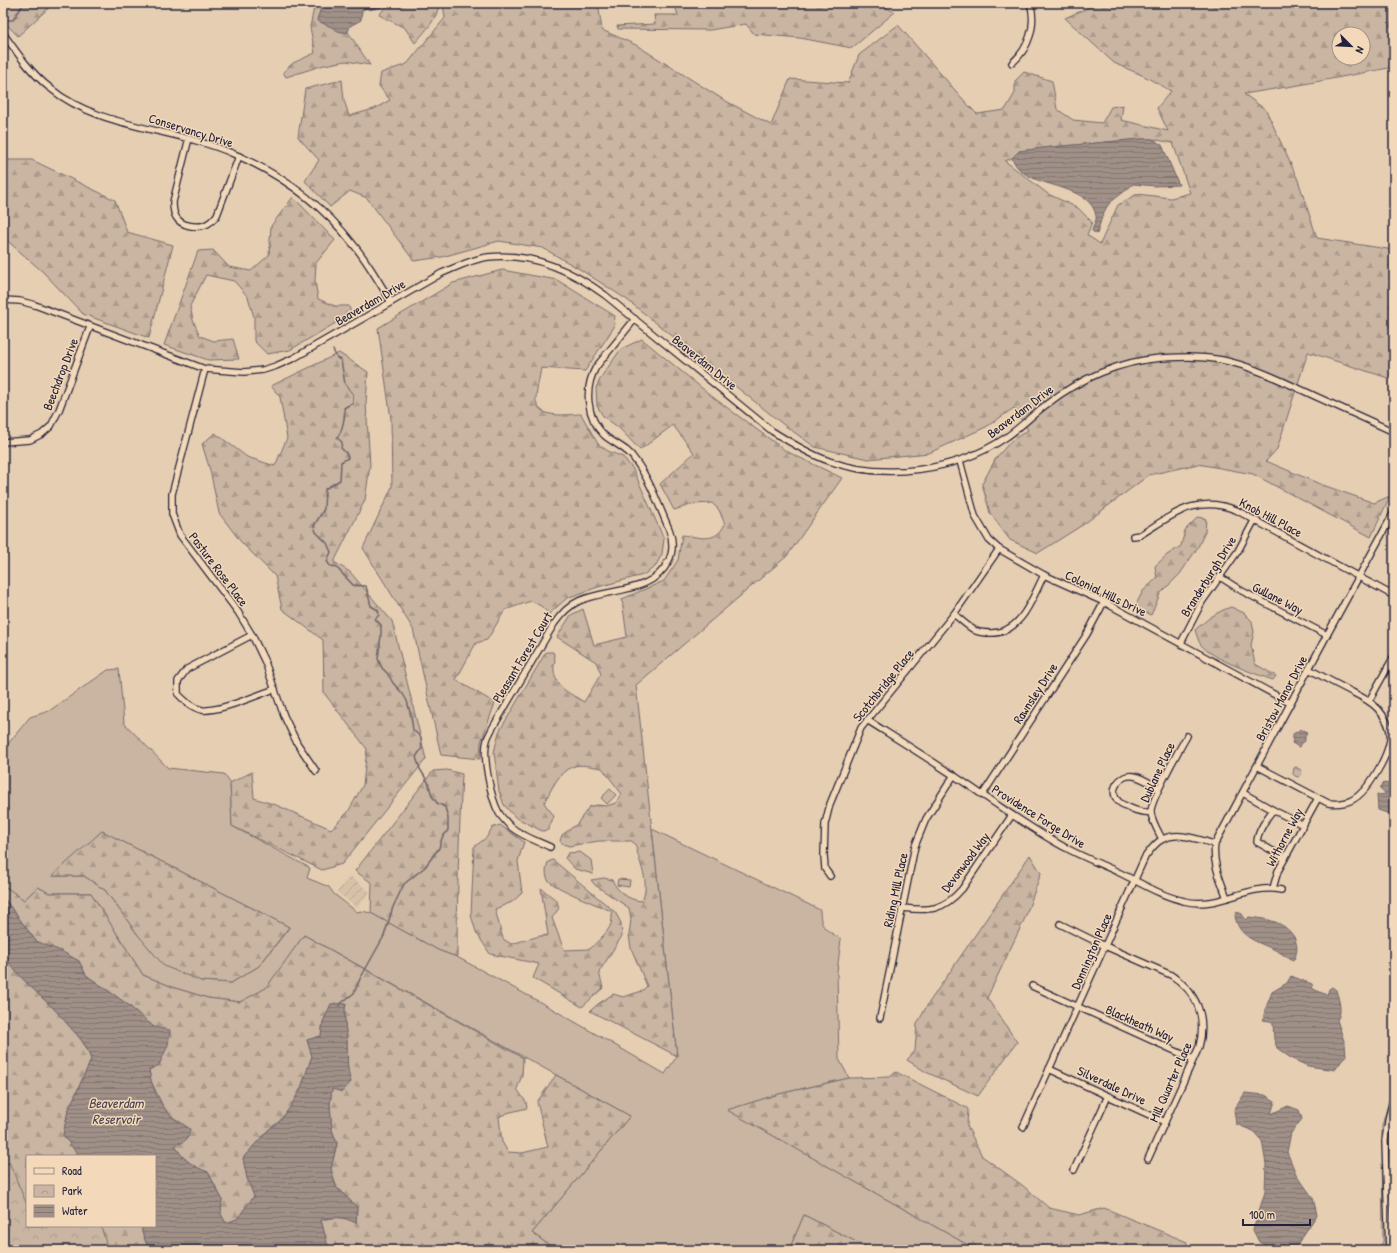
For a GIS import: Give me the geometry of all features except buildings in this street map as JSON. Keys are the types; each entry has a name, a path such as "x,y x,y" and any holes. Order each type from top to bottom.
{"street":[{"path":"1012,63 1026,47 1030,36 1032,13 1030,3"},
{"name":"Conservancy Drive","path":"3,33 28,68 51,89 70,102 104,117 209,144 256,164 285,181 309,199 353,244 391,302"},
{"path":"188,138 173,202 173,210 176,217 180,222 186,225 205,225 213,220 217,215 239,156"},
{"name":"Beaverdam Drive","path":"3,300 35,305 205,369 244,372 263,370 294,358 442,273 465,263 487,257 505,256 546,262 569,272 590,284 605,294 772,431 801,449 830,462 860,470 896,471 936,467 960,461 1003,440 1047,404 1072,386 1091,376 1134,362 1160,358 1205,358 1240,365 1266,374 1394,432"},
{"name":"Pleasant Forest Court","path":"550,847 512,828 499,813 493,798 485,752 487,740 492,729 554,624 566,609 587,598 643,585 651,581 661,572 670,558 672,540 669,529 641,467 628,452 604,434 589,408 589,383 592,374 635,319"},
{"name":"Beechdrop Drive","path":"3,442 30,440 42,434 51,426 59,410 90,326"},
{"name":"Pasture Rose Place","path":"205,369 172,494 172,514 180,536 238,612 252,635 265,662 284,716 297,743 316,771"},
{"name":"Colonial Hills Drive","path":"960,461 975,516 989,540 999,549 1044,575 1104,602 1290,703"},
{"name":"Knob Hill Place","path":"1133,536 1140,534 1178,512 1194,506 1213,504 1226,506 1394,596"},
{"name":"Bristow Manor Drive","path":"1227,898 1215,864 1215,844 1394,512"},
{"name":"Branderburgh Drive","path":"1181,643 1202,602 1238,551 1254,521"},
{"name":"Scotchbridge Place","path":"830,876 825,869 824,855 826,824 830,804 861,728 954,614 999,549"},
{"path":"954,614 977,632 1002,632 1013,627 1022,618 1044,575"},
{"name":"Gullane Way","path":"1220,577 1242,591 1327,635"},
{"name":"Rawnsley Drive","path":"983,794 1087,634 1104,602"},
{"path":"252,635 187,669 178,681 178,694 188,704 201,710 215,709 275,689"},
{"path":"1369,701 1394,656"},
{"path":"1258,766 1328,803 1337,804 1345,803 1359,796 1368,787 1383,761 1392,739 1388,724 1378,710 1369,701 1310,669"},
{"name":"Providence Forge Drive","path":"867,720 954,775 1012,815 1069,850 1169,897 1185,902 1199,904 1227,898 1256,889 1274,888 1281,890"},
{"name":"Dublane Place","path":"1162,839 1150,812 1159,788 1186,736"},
{"name":"Riding Mill Place","path":"880,1018 911,862 919,834 932,808 954,775"},
{"path":"1150,812 1143,813 1120,802 1115,794 1115,787 1120,779 1129,775 1135,776 1159,788"},
{"path":"1243,793 1303,825"},
{"name":"Withorne Way","path":"1274,888 1278,871 1284,858 1318,798"},
{"path":"1273,810 1268,816 1257,837 1257,842 1284,858"},
{"name":"Devonwood Way","path":"902,908 920,910 931,909 946,904 954,898 962,889 1012,815"},
{"path":"1162,839 1174,836 1189,837 1215,844"},
{"name":"Donnington Place","path":"1023,1127 1145,857 1162,839"},
{"name":"Mill Quarter Place","path":"1060,924 1105,946 1171,975 1180,981 1189,991 1201,1014 1202,1037 1148,1159"},
{"name":"Blackheath Way","path":"1032,986 1193,1059"},
{"name":"Silverdale Drive","path":"1049,1068 1165,1122"},
{"path":"1074,1170 1108,1096"},
{"path":"1389,1250 1385,1141 1394,1097"}],"shaded area":[{"path":"350,876 370,892 357,908 337,892"}],"green space":[{"path":"3,3 54,3 18,36 3,21"},
{"path":"315,3 328,3 322,5 317,20 343,32 348,32 370,65 346,61 324,65 286,77 283,72 293,63 315,53 310,27"},
{"path":"389,3 439,3 434,20 415,43 405,28 379,15"},
{"path":"443,3 598,3 602,30 636,45 724,100 771,125 790,79 848,83 859,55 898,25 977,114 1005,110 1015,93 1015,81 1024,72 1052,81 1057,109 1073,120 1102,123 1111,107 1123,105 1121,120 1168,131 1157,108 1171,91 1144,76 1114,63 1065,18 1099,3 1394,3 1394,67 1244,94 1266,110 1298,180 1317,238 1394,250 1394,380 1308,352 1277,449 1266,461 1320,484 1374,503 1390,496 1371,537 1253,474 1198,464 1149,475 1084,524 1038,553 1010,540 990,513 982,484 996,458 1011,441 1028,430 1014,408 986,427 929,453 868,459 815,447 784,425 626,299 543,248 499,241 442,257 414,261 367,198 350,191 330,207 305,181 319,160 298,137 305,89 342,80 344,100 349,116 374,109 390,100 379,86 381,73 407,64 445,18","holes":["1152,139 1173,143 1190,193 1171,198 1137,194 1118,205 1100,244 1087,235 1092,222 1078,208 1048,194 1005,161 1012,158 1019,151"]},
{"path":"674,3 877,3 895,12 852,48 800,38 754,34 746,24 710,30 618,29 617,26 655,24 654,15 678,15"},
{"path":"3,160 32,160 115,200 127,232 173,245 149,338 83,314 43,272 3,237"},
{"path":"293,197 335,240 316,263 315,281 318,299 335,306 349,306 351,314 290,350 267,354 254,341 254,317 248,297 234,281 206,275 190,306 193,320 200,336 214,341 233,339 239,359 208,360 164,345 198,251 213,250 229,267 251,271 269,255 271,226"},
{"path":"502,270 557,280 615,316 614,327 585,371 541,368 536,402 539,408 549,414 581,414 598,444 608,451 623,457 633,469 664,539 662,554 655,567 643,575 598,587 567,598 549,614 541,606 531,601 505,610 487,640 476,643 456,680 495,703 481,742 480,759 441,755 413,629 363,548 392,487 391,419 378,328 453,283"},
{"path":"642,339 714,398 786,451 842,478 787,556 636,685 677,1056 590,1011 613,994 623,997 642,991 647,986 631,948 629,935 631,919 629,908 595,885 591,880 604,878 612,880 620,892 624,895 632,899 642,901 645,890 645,879 636,847 632,841 599,841 569,846 560,841 562,835 577,824 589,807 597,805 606,806 616,803 622,794 602,768 583,765 567,769 559,777 544,803 554,816 548,830 542,831 515,817 504,805 499,791 494,752 499,732 546,652 553,652 555,658 555,677 564,690 584,702 601,674 596,662 557,637 571,615 583,609 594,645 627,637 622,599 664,581 678,560 682,535 701,538 712,537 721,530 725,524 719,510 712,503 694,504 674,510 660,484 694,453 673,425 640,450 619,428 603,416 597,406 596,388 601,377 621,349"},
{"path":"339,353 368,372 366,403 370,465 365,500 334,562 350,572 392,621 426,759 342,864 322,870 232,826 230,783 252,772 254,798 276,805 331,829 348,812 363,785 367,749 324,693 323,640 282,609 275,576 241,542 219,513 210,470 202,444 215,433 247,457 275,466 287,438 280,397 271,386"},
{"path":"1198,517 1206,519 1205,532 1198,547 1180,574 1160,594 1151,615 1134,608 1143,591 1157,578 1155,566 1167,555 1181,546 1185,530"},
{"path":"1231,607 1244,613 1252,621 1254,632 1251,645 1255,664 1276,676 1273,680 1224,661 1207,650 1198,640 1195,630 1221,611"},
{"path":"119,669 124,723 168,768 224,774 230,783 232,826 310,868 307,878 329,887 334,894 357,912 361,911 371,913 438,950 457,957 549,1007 665,1074 677,1056 652,829 820,910 821,921 825,928 841,939 837,972 839,1059 849,1078 779,1094 728,1110 977,1250 872,1250 804,1215 789,1250 556,1250 532,1233 630,1116 304,935 267,988 240,1002 208,998 175,988 143,975 91,893 49,893 38,887 24,900 3,885 3,750 30,717 49,711 108,670","holes":["102,831 289,927 259,966 231,983 201,981 138,935 105,890 84,876 53,876"]},
{"path":"1296,767 1302,771 1299,777 1293,774 1294,768"},
{"path":"447,770 462,774 458,866 457,957 438,950 371,913 372,883 355,871 433,771"},
{"path":"610,789 616,795 607,804 601,798"},
{"path":"500,825 524,842 518,861 522,893 512,902 495,909 503,939 511,944 548,935 541,888 557,901 559,908 552,918 564,950 590,949 606,932 611,922 611,911 559,888 548,880 546,873 548,862 553,860 615,912 621,923 622,936 599,972 603,988 582,1007 533,978 539,964 490,954 476,932 471,915 474,847 487,837 492,828"},
{"path":"102,831 289,927 259,966 231,983 201,981 164,966 138,935 105,890 84,876 52,876"},
{"path":"580,852 591,860 593,874 575,869 565,858 568,853"},
{"path":"1030,855 1041,873 1025,918 987,998 1017,1042 978,1096 926,1072 907,1060 915,1051 917,1024 928,1004"},
{"path":"618,879 630,880 629,887 617,885"},
{"path":"3,885 24,900 38,887 49,893 91,893 143,975 175,988 208,998 240,1002 266,988 304,935 523,1058 522,1075 517,1089 526,1102 527,1108 507,1113 499,1117 502,1142 508,1152 522,1153 548,1147 537,1102 556,1075 630,1116 532,1233 556,1250 331,1250 327,1243 321,1220 339,1218 347,1219 356,1223 357,1207 336,1187 331,1169 337,1143 332,1130 330,1104 332,1089 351,1082 347,1062 345,1018 346,1004 331,1004 323,1022 321,1036 307,1040 312,1056 301,1088 291,1106 280,1121 267,1131 243,1158 247,1178 254,1196 237,1219 226,1223 220,1214 222,1199 208,1172 188,1162 175,1145 190,1129 170,1115 163,1106 151,1081 149,1070 154,1027 127,1004 86,975 79,961 36,941 3,897"},
{"path":"3,953 20,976 55,1010 77,1035 85,1046 91,1060 68,1111 63,1135 78,1155 26,1155 26,1227 142,1227 142,1232 149,1250 3,1250"},
{"path":"896,1072 968,1109 967,1126 982,1156 1022,1185 1049,1208 1079,1215 1104,1208 1187,1242 1186,1250 977,1250 727,1110 779,1094 849,1078 890,1077"},
{"path":"1394,1082 1394,1250 1377,1250 1383,1242 1382,1126"},
{"path":"9,1162 26,1203 26,1227 101,1227 108,1250 3,1250 3,1168"},
{"path":"804,1215 872,1250 789,1250"}],"water":[{"path":"328,3 383,3 382,7 369,10 367,8 362,10 361,20 350,26 348,32 344,32 317,20 322,5"},
{"path":"1152,139 1162,145 1179,185 1155,186 1133,184 1108,205 1102,217 1097,234 1092,231 1096,216 1093,207 1087,200 1078,194 1037,180 1026,174 1021,171 1012,158 1019,151"},
{"path":"1300,729 1307,732 1305,741 1299,747 1292,743 1293,734"},
{"path":"1384,783 1394,785 1394,826 1392,825 1393,815 1378,810 1377,795 1386,794 1380,788"},
{"name":"Beaverdam Reservoir","path":"3,897 36,941 61,951 79,961 86,975 127,1004 154,1027 170,1030 168,1045 159,1065 149,1070 151,1082 158,1099 169,1114 190,1129 187,1138 175,1146 181,1155 189,1162 208,1172 222,1199 221,1214 226,1223 237,1219 254,1196 247,1178 243,1158 267,1131 280,1121 291,1106 301,1088 312,1056 307,1040 321,1036 323,1022 331,1004 346,1004 345,1018 348,1067 351,1082 342,1092 332,1089 330,1104 332,1130 337,1143 331,1169 336,1187 357,1207 356,1223 339,1217 321,1220 327,1243 331,1250 149,1250 142,1232 142,1227 156,1227 156,1155 78,1155 63,1135 68,1111 91,1060 90,1055 83,1042 55,1010 20,976 3,953"},
{"path":"1237,912 1242,914 1246,920 1249,917 1262,919 1285,927 1294,937 1296,943 1297,952 1293,961 1246,935 1237,924 1235,916"},
{"path":"1291,976 1312,984 1313,989 1327,995 1329,989 1332,987 1336,990 1340,1009 1337,1020 1345,1044 1346,1055 1335,1070 1308,1066 1292,1059 1277,1048 1274,1039 1273,1024 1270,1021 1263,1020 1272,992 1287,983"},
{"path":"1245,1093 1265,1095 1275,1101 1271,1114 1288,1106 1299,1110 1302,1119 1291,1133 1287,1152 1296,1174 1313,1198 1317,1215 1296,1246 1285,1250 1274,1250 1259,1242 1253,1230 1265,1192 1266,1164 1262,1141 1253,1131 1236,1124 1234,1110"}],"waterway":[{"path":"3,20 13,20 24,3"},
{"path":"333,350 337,358 341,360 345,384 353,394 353,404 344,408 343,423 337,438 342,442 341,448 346,453 348,458 341,462 340,480 325,489 324,509 314,526 316,532 327,543 331,552 327,561 330,566 336,567 353,585 366,586 371,606 378,610 379,615 375,619 381,625 378,659 382,668 407,701 413,730 421,737 422,748 416,757 420,769 428,782 432,796 437,803 445,807 448,818 448,830 442,838 439,848 425,867 404,884 393,907 384,936 360,979 354,993 340,1004 340,1006"}]}
